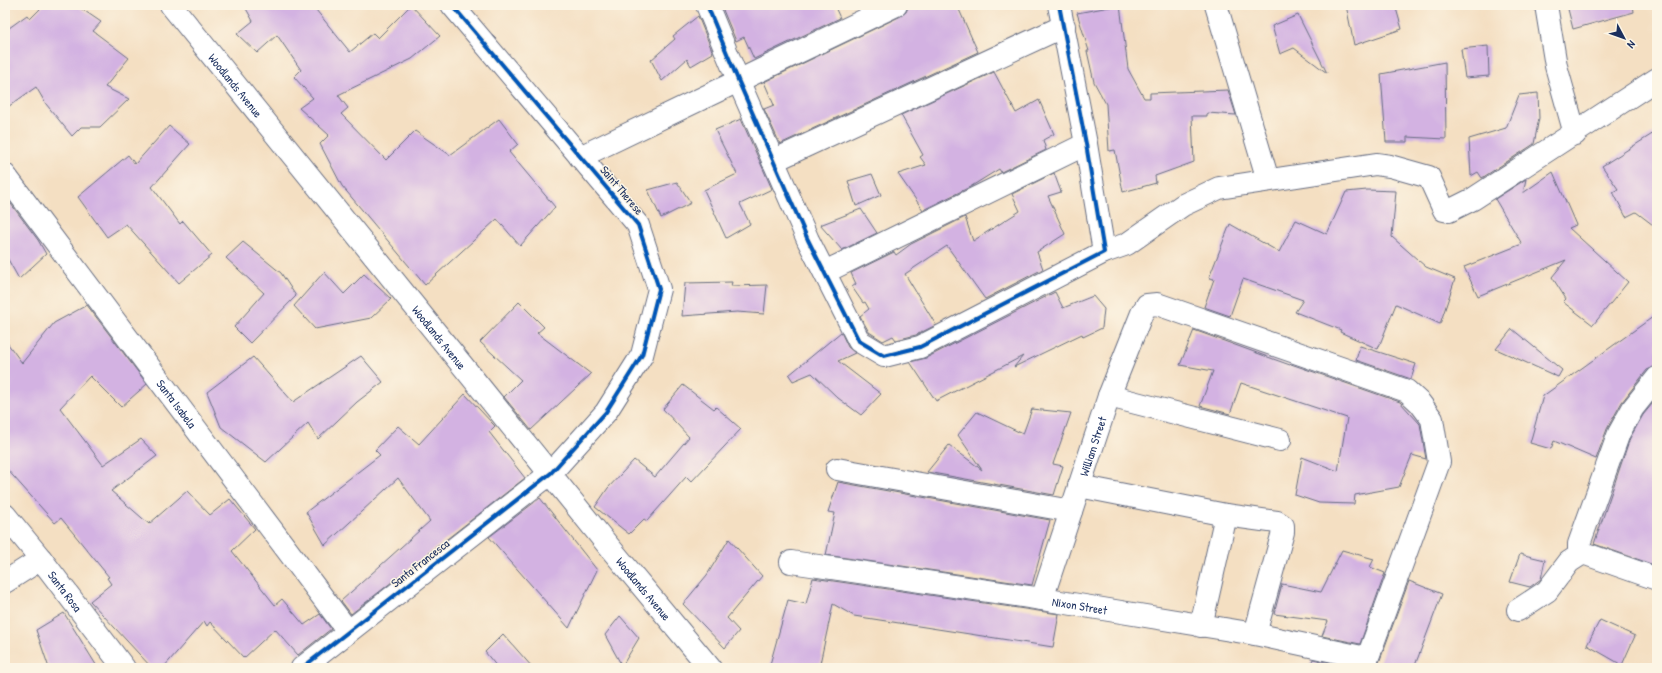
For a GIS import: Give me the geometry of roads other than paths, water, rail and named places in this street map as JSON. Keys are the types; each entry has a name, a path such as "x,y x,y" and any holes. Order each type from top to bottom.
{"street":[{"name":"Woodlands Avenue","path":"171,5 551,473 606,543 641,583 710,668"},
{"name":"Saint Therese","path":"452,5 638,225 659,289 642,355 606,412 551,473"},
{"path":"707,5 773,161 859,341 884,356 920,347 1104,252 1127,244 1166,215 1201,195 1219,188 1376,164 1390,166 1429,177 1444,210 1449,211 1473,199 1575,134 1657,79"},
{"path":"580,157 896,5"},
{"path":"1059,5 1086,144 1104,252"},
{"path":"1216,5 1268,180"},
{"path":"1546,5 1556,66 1575,134"},
{"path":"773,161 1064,26"},
{"path":"825,272 1086,144"},
{"name":"Santa Isabela","path":"6,179 348,631"},
{"name":"William Street","path":"1042,599 1109,396 1142,313 1147,305 1157,304 1407,391 1420,403 1432,419 1438,462 1365,663"},
{"path":"1657,378 1633,408 1619,433 1579,544 1579,550 1582,553 1657,579"},
{"path":"1109,396 1280,440"},
{"path":"837,469 1071,511"},
{"name":"Santa Francesca","path":"302,668 551,473"},
{"path":"1080,486 1226,515 1277,522 1283,526 1283,532 1254,634"},
{"name":"Santa Rosa","path":"5,515 41,559 124,668"},
{"path":"1201,626 1226,515"},
{"path":"1518,610 1547,591 1568,562 1582,553"},
{"path":"5,582 41,559"},
{"name":"Nixon Street","path":"791,562 1042,599 1254,634 1365,663"}]}
